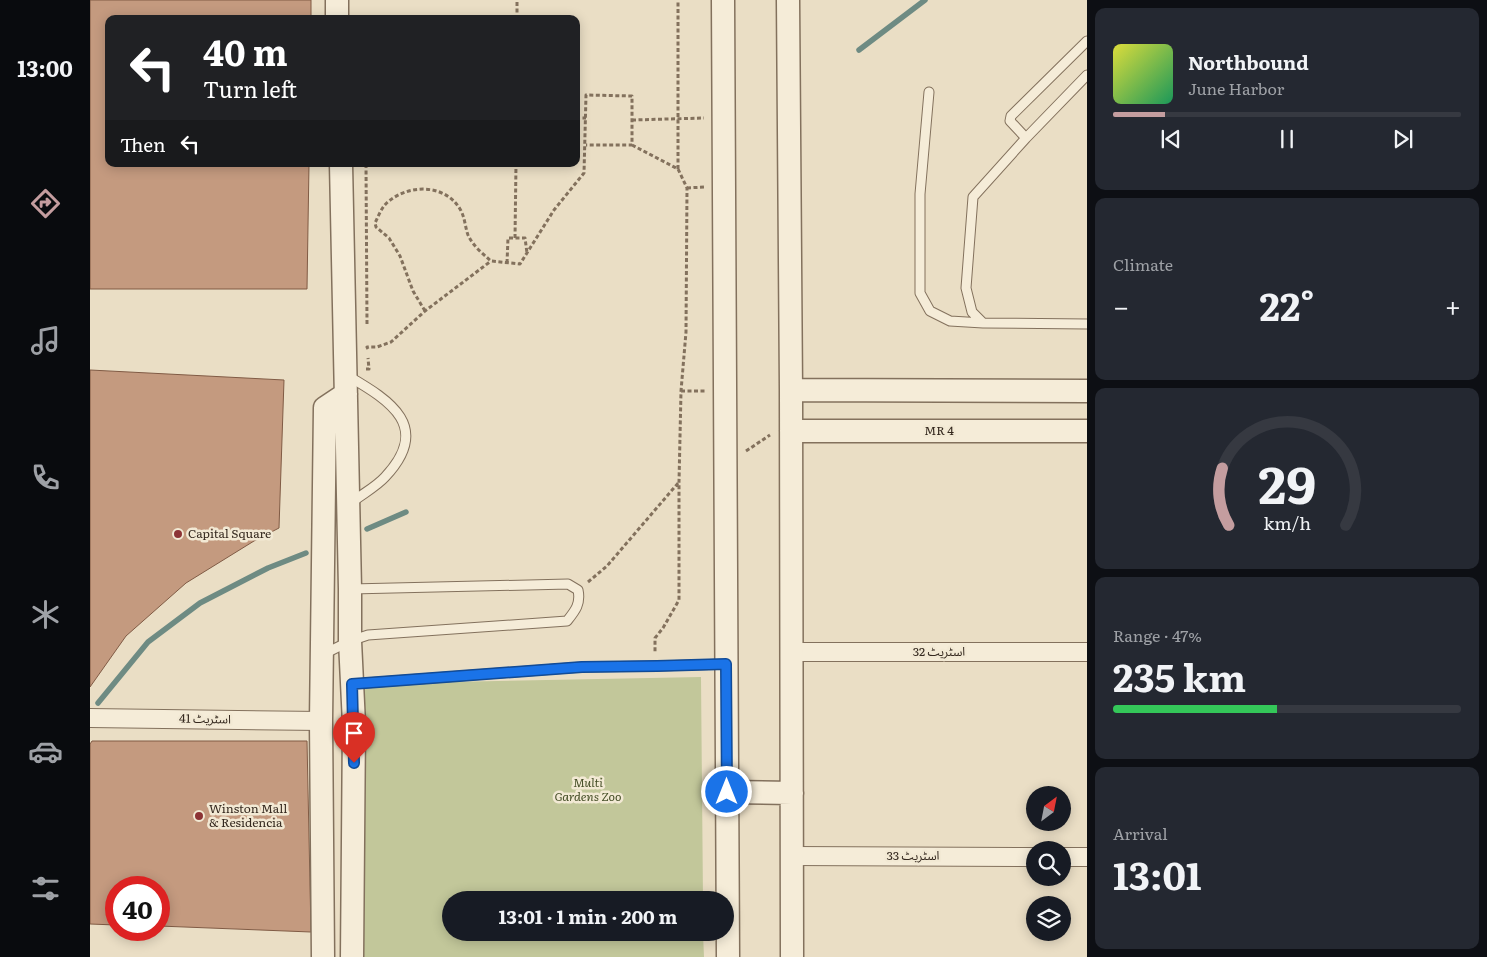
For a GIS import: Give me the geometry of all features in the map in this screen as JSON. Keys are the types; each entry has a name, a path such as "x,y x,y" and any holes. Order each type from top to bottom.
{"street":[{"path":"337,0 337,15"},
{"path":"723,0 728,957"},
{"path":"788,0 792,957"},
{"path":"341,167 350,641 354,724 352,957"},
{"path":"323,957 321,721 325,408 346,379"},
{"path":"791,390 1087,391"},
{"name":"MR 4","path":"791,425 1087,431"},
{"name":"اسٹریٹ 32","path":"791,652 1087,652"},
{"name":"اسٹریٹ 41","path":"90,718 321,721"},
{"path":"727,792 792,794"},
{"name":"اسٹریٹ 33","path":"792,856 1026,857"},
{"path":"1071,857 1087,857"}],"lane":[{"path":"1026,138 1010,121 1011,116 1085,46"},
{"path":"983,323 972,312 966,288 973,197 1026,138 1087,75"},
{"path":"929,92 920,194 920,293 930,311 950,321 1087,324"},
{"path":"346,379 380,395 395,411 405,425 406,445 397,462 384,478 348,505"},
{"path":"322,656 350,641 368,635 566,621 577,609 580,598 578,590 568,584 350,589"},
{"path":"352,684 582,667 726,664"}],"path":[{"path":"517,0 517,15"},
{"path":"657,666 654,648 655,638 680,600 679,482 681,391 686,332 687,188 678,169 678,0"},
{"path":"368,347 377,347 391,342 424,311 491,262 520,264 554,210 584,173 586,95 632,96 632,146"},
{"path":"580,118 586,118"},
{"path":"632,120 724,118"},
{"path":"586,145 632,146 678,169"},
{"path":"366,167 367,328"},
{"path":"515,238 516,167"},
{"path":"375,223 384,206 399,194 412,189 429,189 439,192 452,199 460,209 468,235 475,246 491,262"},
{"path":"367,223 375,223"},
{"path":"375,223 376,227 389,238 400,256 413,292 424,311"},
{"path":"507,263 508,238 525,238 527,253"},
{"path":"346,379 368,369 367,338"},
{"path":"726,466 791,425"},
{"path":"578,590 607,566 679,482"}],"green space":[{"name":"Multi Gardens Zoo","path":"701,677 703,891 442,891 442,941 703,941 704,957 351,957 352,684"}],"building":[{"path":"90,0 311,0 311,15 105,15 105,167 309,167 307,289 90,289"},
{"name":"Capital Square","path":"90,370 284,380 279,528 254,541 186,583 126,636 90,687"},
{"name":"Winston Mall & Residencia","path":"92,741 307,741 311,932 170,926 170,876 105,876 105,925 90,924 90,744"}],"waterway":[{"path":"859,50 925,0"},
{"path":"367,529 406,512"},
{"path":"98,703 148,642 200,603 268,568 306,553"}],"place":[{"name":"Capital Square","path":"178,534"},
{"name":"Winston Mall & Residencia","path":"199,816"}],"route":[{"path":"354,763 352,684 582,667 726,664 727,792"}]}
